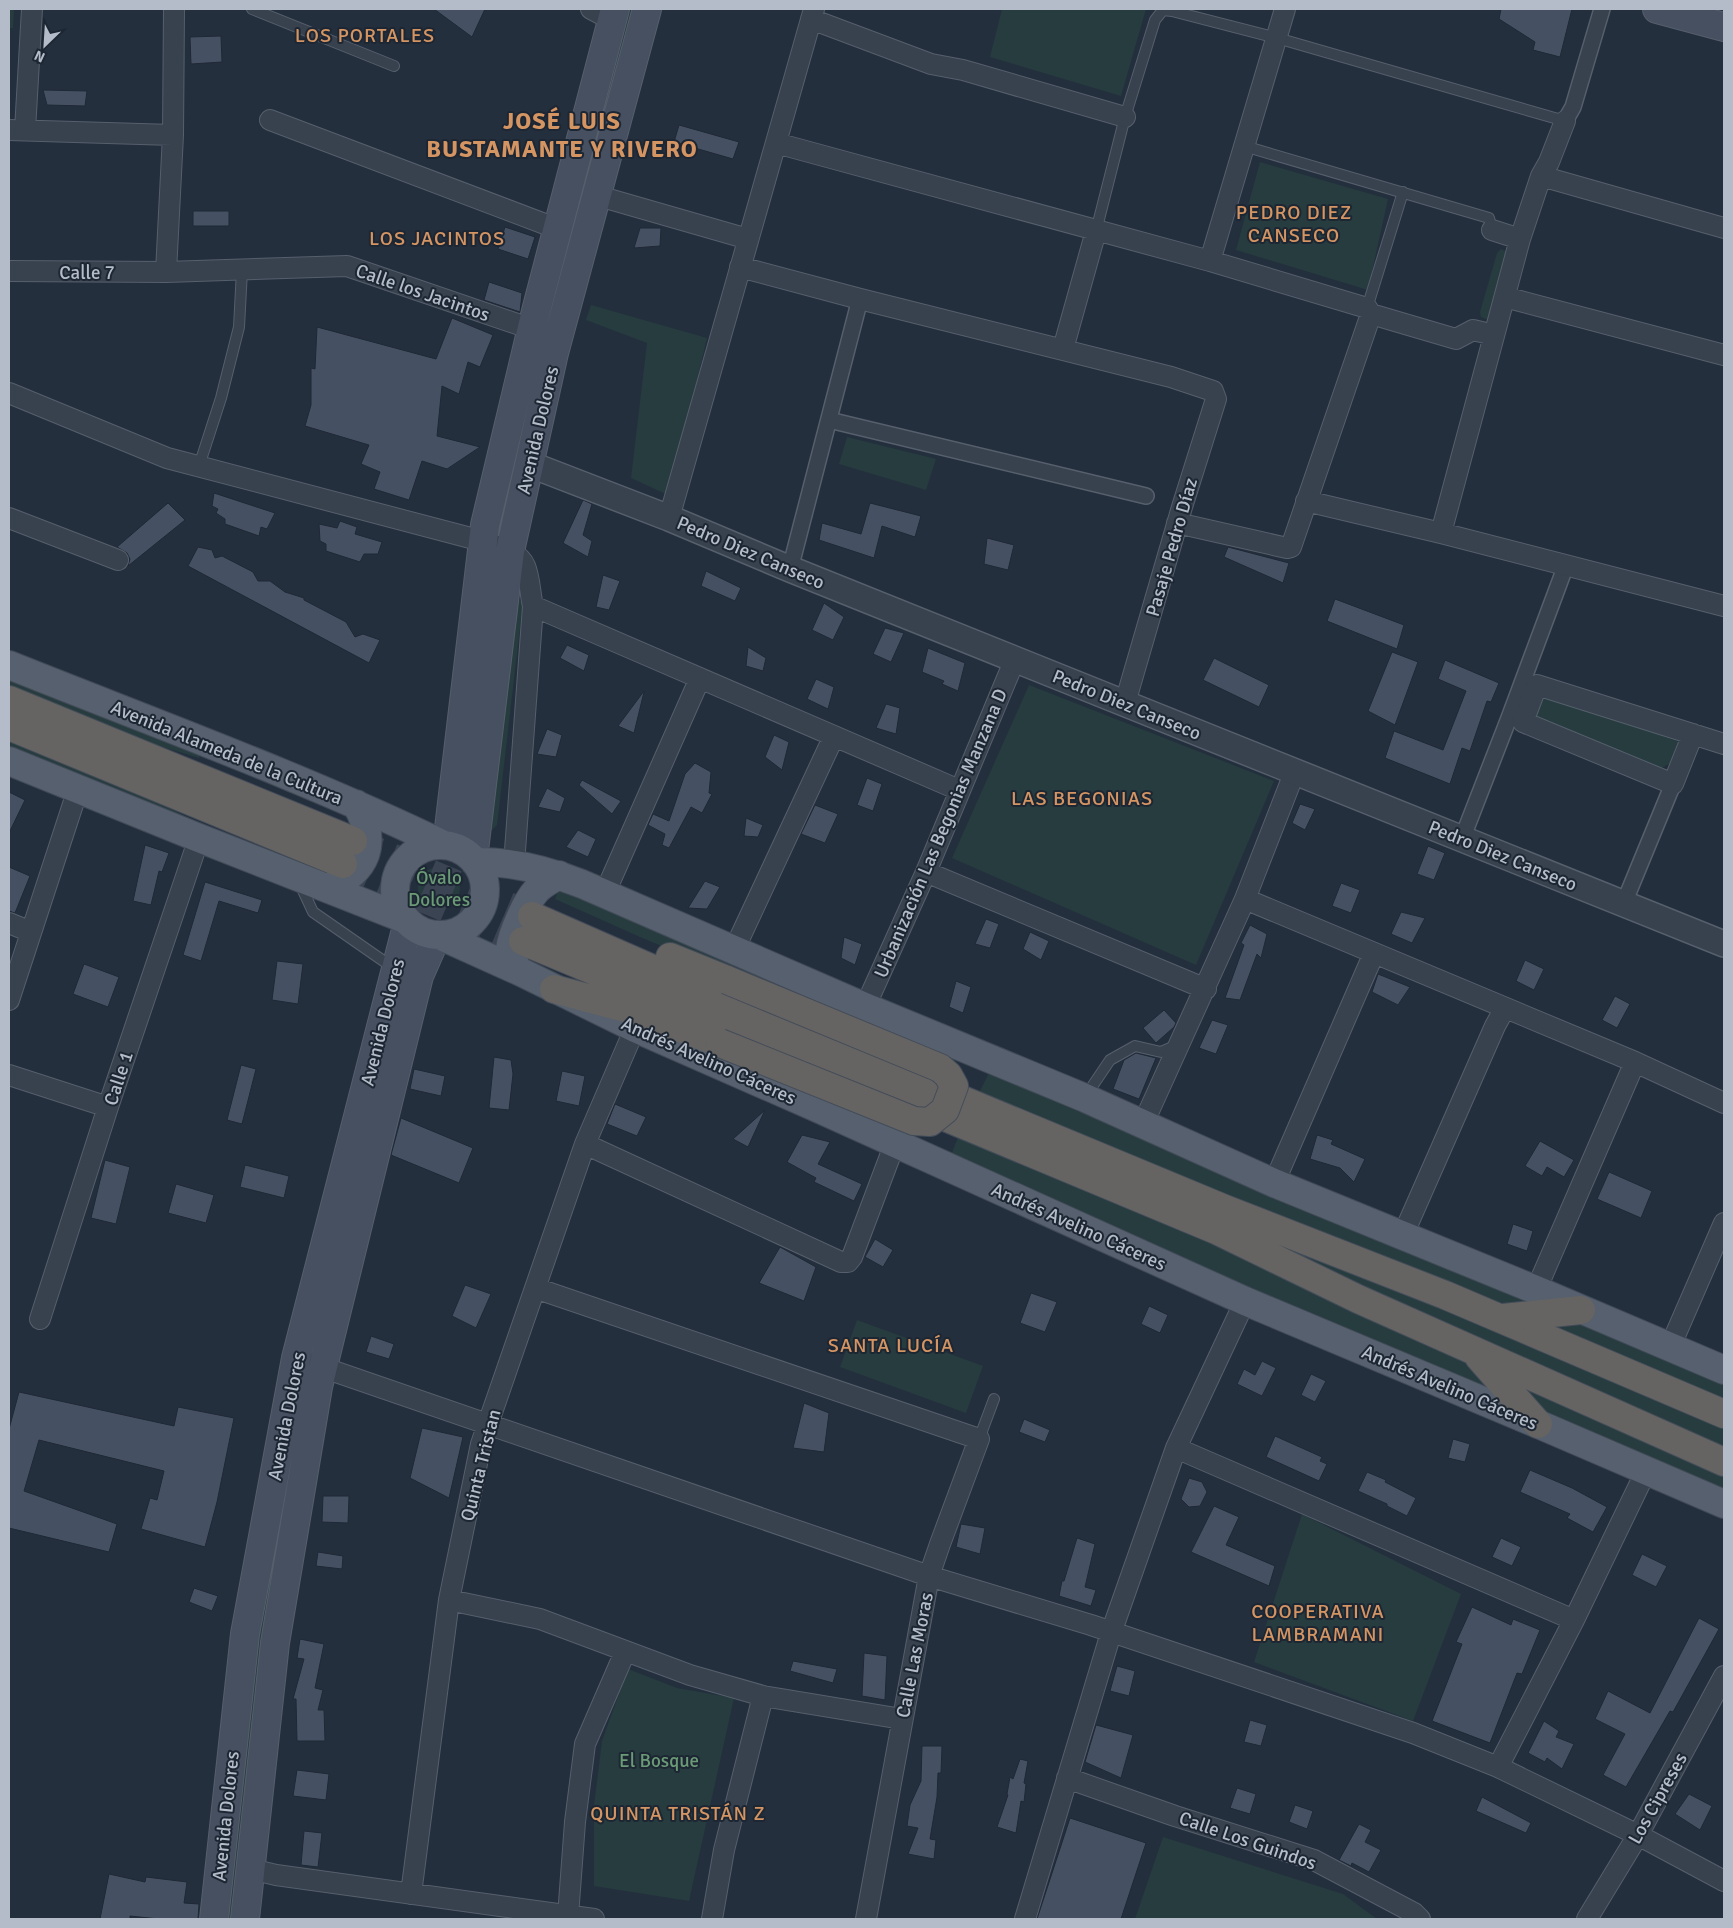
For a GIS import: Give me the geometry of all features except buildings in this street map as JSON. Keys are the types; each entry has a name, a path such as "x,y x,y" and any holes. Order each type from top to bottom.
{"highway":[{"name":"Avenida Alameda de la Cultura","path":"9,700 348,852 9,726"},
{"path":"531,926 574,920 727,980 940,1068 948,1075 954,1086 945,1110 930,1122 914,1121 720,1043 625,1008 554,989"},
{"path":"531,926 816,1040 1225,1209 1445,1295 1724,1414"},
{"name":"Andrés Avelino Cáceres","path":"531,926 1216,1230 1358,1299 1724,1462"},
{"path":"1500,1319 1581,1310"},
{"path":"1473,1351 1538,1424"}],"main road":[{"name":"Avenida Dolores","path":"474,861 529,464 558,338 646,9"},
{"path":"1656,9 1724,27"},
{"name":"Avenida Dolores","path":"445,845 482,541 532,329 558,229 606,13"},
{"name":"Avenida Alameda de la Cultura","path":"9,665 356,804 445,845"},
{"path":"9,760 198,838 406,920 426,933 438,935 454,933 467,926 477,916 484,903 485,888 482,874 474,861 461,850 445,845 428,846 414,852 403,862 396,876 394,891 397,906 406,920"},
{"path":"327,888 343,882 357,870 366,854 367,828 365,819 356,804"},
{"path":"474,861 514,864 559,875 865,1007 1085,1098 1274,1183 1536,1290 1724,1370"},
{"path":"521,972 513,960 510,951 513,936 535,891 559,875"},
{"name":"Avenida Dolores","path":"214,1919 245,1634 296,1358 406,920"},
{"name":"Avenida Dolores","path":"245,1919 275,1642 322,1367 419,976 438,935"},
{"name":"Andrés Avelino Cáceres","path":"438,935 521,972 634,1028 895,1143 1246,1302 1724,1504"}],"street":[{"path":"32,9 17,130 173,135"},
{"path":"166,272 173,135 174,9"},
{"path":"1210,261 1285,9"},
{"path":"1441,533 1520,239 1540,176 1549,162 1565,121 1573,107 1602,9"},
{"path":"669,518 812,14 931,64 963,70 1125,117"},
{"path":"270,120 558,229"},
{"path":"776,143 1210,261 1456,339 1473,330 1494,335"},
{"path":"1540,176 1724,228"},
{"path":"595,195 748,239"},
{"path":"1492,230 1520,239"},
{"path":"740,267 1063,349 1096,231"},
{"name":"Calle los Jacintos","path":"166,272 347,266 558,338"},
{"name":"Calle 7","path":"12,277 166,272"},
{"path":"1505,297 1724,356"},
{"path":"790,569 860,299"},
{"path":"1177,524 1290,548 1369,311"},
{"name":"Pasaje Pedro Díaz","path":"1063,349 1171,377 1214,391 1216,399 1177,524 1125,704"},
{"path":"9,393 167,458 482,541 517,558 533,606 514,864"},
{"path":"829,420 1146,496"},
{"name":"Pedro Diez Canseco","path":"529,464 669,518 790,569 1724,944"},
{"path":"1306,501 1441,533 1724,606"},
{"path":"9,518 118,560"},
{"path":"1462,838 1566,565"},
{"path":"533,606 959,790"},
{"name":"Urbanización Las Begonias Manzana D","path":"865,1007 926,872 1015,659"},
{"path":"604,894 700,678"},
{"path":"1673,784 1523,722 1537,685 1724,744"},
{"path":"1624,903 1693,734"},
{"path":"734,950 834,736"},
{"path":"1144,1124 1245,899 1294,771"},
{"path":"9,1000 78,789"},
{"name":"Calle 1","path":"40,1319 108,1107 198,838"},
{"path":"926,872 1206,989"},
{"path":"1245,899 1635,1062 1724,1104"},
{"path":"9,923 31,932"},
{"path":"1274,1183 1374,953"},
{"path":"1403,1235 1495,1026 1505,1008"},
{"name":"Quinta Tristan","path":"411,1894 449,1600 481,1444 585,1144 634,1028"},
{"path":"1536,1290 1635,1062"},
{"path":"9,1075 108,1107"},
{"path":"585,1144 841,1262 848,1262 852,1257 895,1143"},
{"path":"1670,1346 1724,1222"},
{"path":"536,1288 979,1439"},
{"path":"1025,1919 1111,1633 1176,1448 1246,1302"},
{"path":"296,1358 930,1576 1111,1633 1414,1733 1498,1767 1638,1835 1724,1881"},
{"name":"Calle Las Moras","path":"866,1919 930,1576 979,1439"},
{"path":"1176,1448 1574,1620"},
{"path":"1498,1767 1574,1620 1646,1471"},
{"path":"449,1600 540,1619 690,1675 763,1696 902,1720"},
{"path":"568,1916 575,1822 585,1744 625,1652"},
{"name":"Los Cipreses","path":"1587,1919 1638,1835 1724,1676"},
{"path":"712,1919 724,1850 763,1696"},
{"name":"Calle Los Guindos","path":"1067,1778 1175,1816 1314,1860 1414,1913 1420,1919"},
{"path":"251,1869 276,1875 594,1919"}],"lane":[{"path":"252,9 394,66"},
{"path":"1096,231 1125,117 1155,20 1163,10 1172,10 1277,38 1565,121"},
{"path":"1244,146 1489,218 1492,230"},
{"path":"1369,311 1403,192"},
{"path":"199,466 239,327 242,270"},
{"path":"297,876 313,912 395,969"},
{"path":"1085,1098 1110,1060 1127,1050 1136,1046 1161,1052 1180,1043"},
{"name":"Calle Las Moras","path":"979,1439 994,1399"}],"green space":[{"path":"9,9 14,9 13,28 9,28"},
{"path":"625,9 638,9 552,313 547,311"},
{"path":"1002,9 1146,9 1121,96 990,57"},
{"path":"1260,162 1388,199 1368,290 1236,250"},
{"path":"1501,249 1510,253 1491,317 1488,320 1481,317 1480,312 1497,253"},
{"path":"591,305 707,338 670,496 631,478 647,343 586,320"},
{"path":"847,437 936,459 926,490 839,464"},
{"path":"517,599 523,602 497,825 491,831 494,775"},
{"path":"9,675 200,754 199,758 133,738 9,687"},
{"path":"1029,685 1274,781 1196,965 952,858"},
{"path":"1540,693 1680,742 1671,763 1660,769 1532,716"},
{"path":"9,738 122,785 228,837 9,749"},
{"name":"Óvalo Dolores","path":"443,867 451,870 457,876 460,888 457,900 451,906 435,909 427,906 421,900 418,884 421,876 427,870"},
{"path":"559,888 868,1019 863,1030 640,937 555,899"},
{"path":"990,1071 1552,1307 1510,1313 979,1093"},
{"path":"959,1135 1246,1259 1476,1366 1512,1403 1301,1313 951,1155"},
{"path":"1249,1236 1286,1247 1422,1300 1724,1425 1724,1449"},
{"path":"857,1320 983,1366 966,1413 840,1367"},
{"path":"1585,1320 1724,1378 1724,1405 1533,1322"},
{"path":"1505,1376 1724,1473 1724,1494 1540,1415"},
{"path":"307,1396 235,1919 225,1919 256,1637 288,1424"},
{"path":"1302,1514 1461,1594 1413,1721 1254,1662"},
{"name":"El Bosque","path":"628,1669 677,1688 734,1698 689,1901 594,1886 594,1805 602,1741"},
{"path":"1163,1837 1343,1894 1377,1919 1135,1919"}],"tunnel":[{"path":"353,841 532,916"},
{"path":"343,864 523,941"}],"district":[{"name":"LOS PORTALES","path":"365,35"},
{"name":"JOSÉ LUIS BUSTAMANTE Y RIVERO","path":"562,135"},
{"name":"PEDRO DIEZ CANSECO","path":"1294,224"},
{"name":"LOS JACINTOS","path":"437,238"},
{"name":"LAS BEGONIAS","path":"1082,798"},
{"name":"SANTA LUCÍA","path":"891,1345"},
{"name":"COOPERATIVA LAMBRAMANI","path":"1318,1622"},
{"name":"QUINTA TRISTÁN Z","path":"678,1813"}]}
